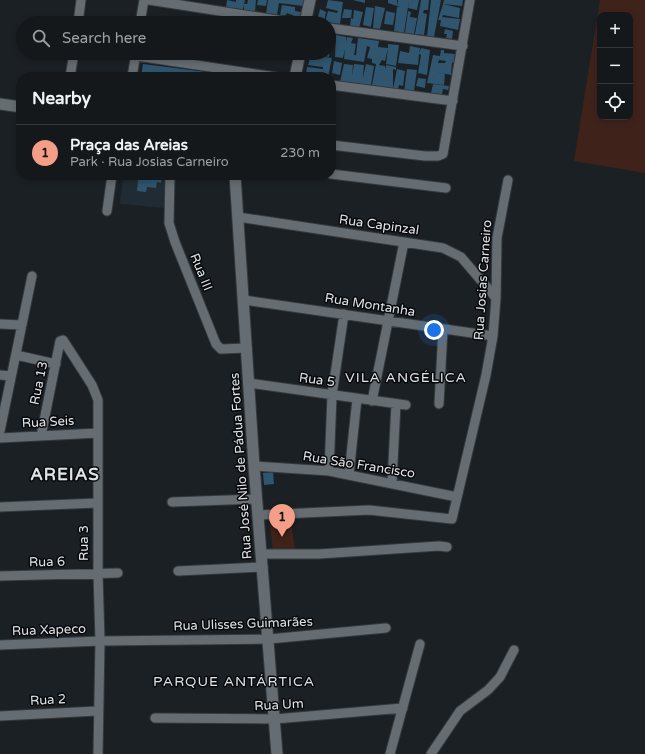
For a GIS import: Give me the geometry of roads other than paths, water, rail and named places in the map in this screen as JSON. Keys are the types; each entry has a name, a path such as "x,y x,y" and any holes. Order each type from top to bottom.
{"street":[{"path":"79,16 81,0"},
{"path":"141,16 144,0"},
{"path":"150,0 252,16"},
{"path":"307,16 310,0"},
{"path":"336,146 430,156 442,154 445,148 470,0"},
{"path":"336,29 462,46"},
{"path":"71,72 73,60"},
{"path":"133,72 135,60"},
{"path":"173,60 246,72"},
{"path":"296,72 299,60"},
{"path":"336,86 453,102"},
{"path":"0,104 16,106"},
{"path":"336,175 446,188"},
{"path":"106,211 111,180"},
{"name":"Rua III","path":"170,180 169,223 175,242 216,344 221,349 247,348"},
{"name":"Rua José Nilo de Pádua Fortes","path":"236,180 254,466 269,638 277,754"},
{"name":"Rua Josias Carneiro","path":"259,515 369,510 452,519 486,375 493,336 496,298 497,238 508,180"},
{"name":"Rua Capinzal","path":"238,217 443,248 455,252 496,298"},
{"path":"372,401 404,242"},
{"path":"0,431 32,276"},
{"name":"Rua Montanha","path":"244,300 443,330 493,336"},
{"path":"329,471 332,395 344,314"},
{"path":"0,324 22,326"},
{"path":"439,404 443,330"},
{"name":"Rua 13","path":"41,436 60,341 64,341"},
{"name":"Rua 3","path":"64,341 96,394 98,408 97,503 100,641 97,711 98,754"},
{"path":"16,355 56,364"},
{"path":"0,375 11,376"},
{"name":"Rua 5","path":"249,383 406,405"},
{"path":"349,474 357,399"},
{"path":"392,482 396,404"},
{"name":"Rua Seis","path":"0,438 98,433"},
{"name":"Rua São Francisco","path":"254,466 329,471 349,474 457,497"},
{"path":"172,502 257,498"},
{"path":"0,507 97,503"},
{"path":"262,554 319,554 439,546 447,547"},
{"path":"178,570 263,567"},
{"name":"Rua 6","path":"0,576 118,573"},
{"name":"Rua Ulisses Guimarães","path":"100,641 269,638 386,628"},
{"name":"Rua Xapeco","path":"0,645 100,641"},
{"path":"390,754 420,644"},
{"path":"431,754 460,711 488,690 500,677 514,650"},
{"name":"Rua Um","path":"155,718 275,719 403,708"},
{"name":"Rua 2","path":"0,716 97,711"}],"place":[{"name":"Praça das Areias","path":"282,537"}],"district":[{"name":"VILA ANGÉLICA","path":"406,377"},
{"name":"AREIAS","path":"65,474"},
{"name":"PARQUE ANTÁRTICA","path":"234,681"}]}
